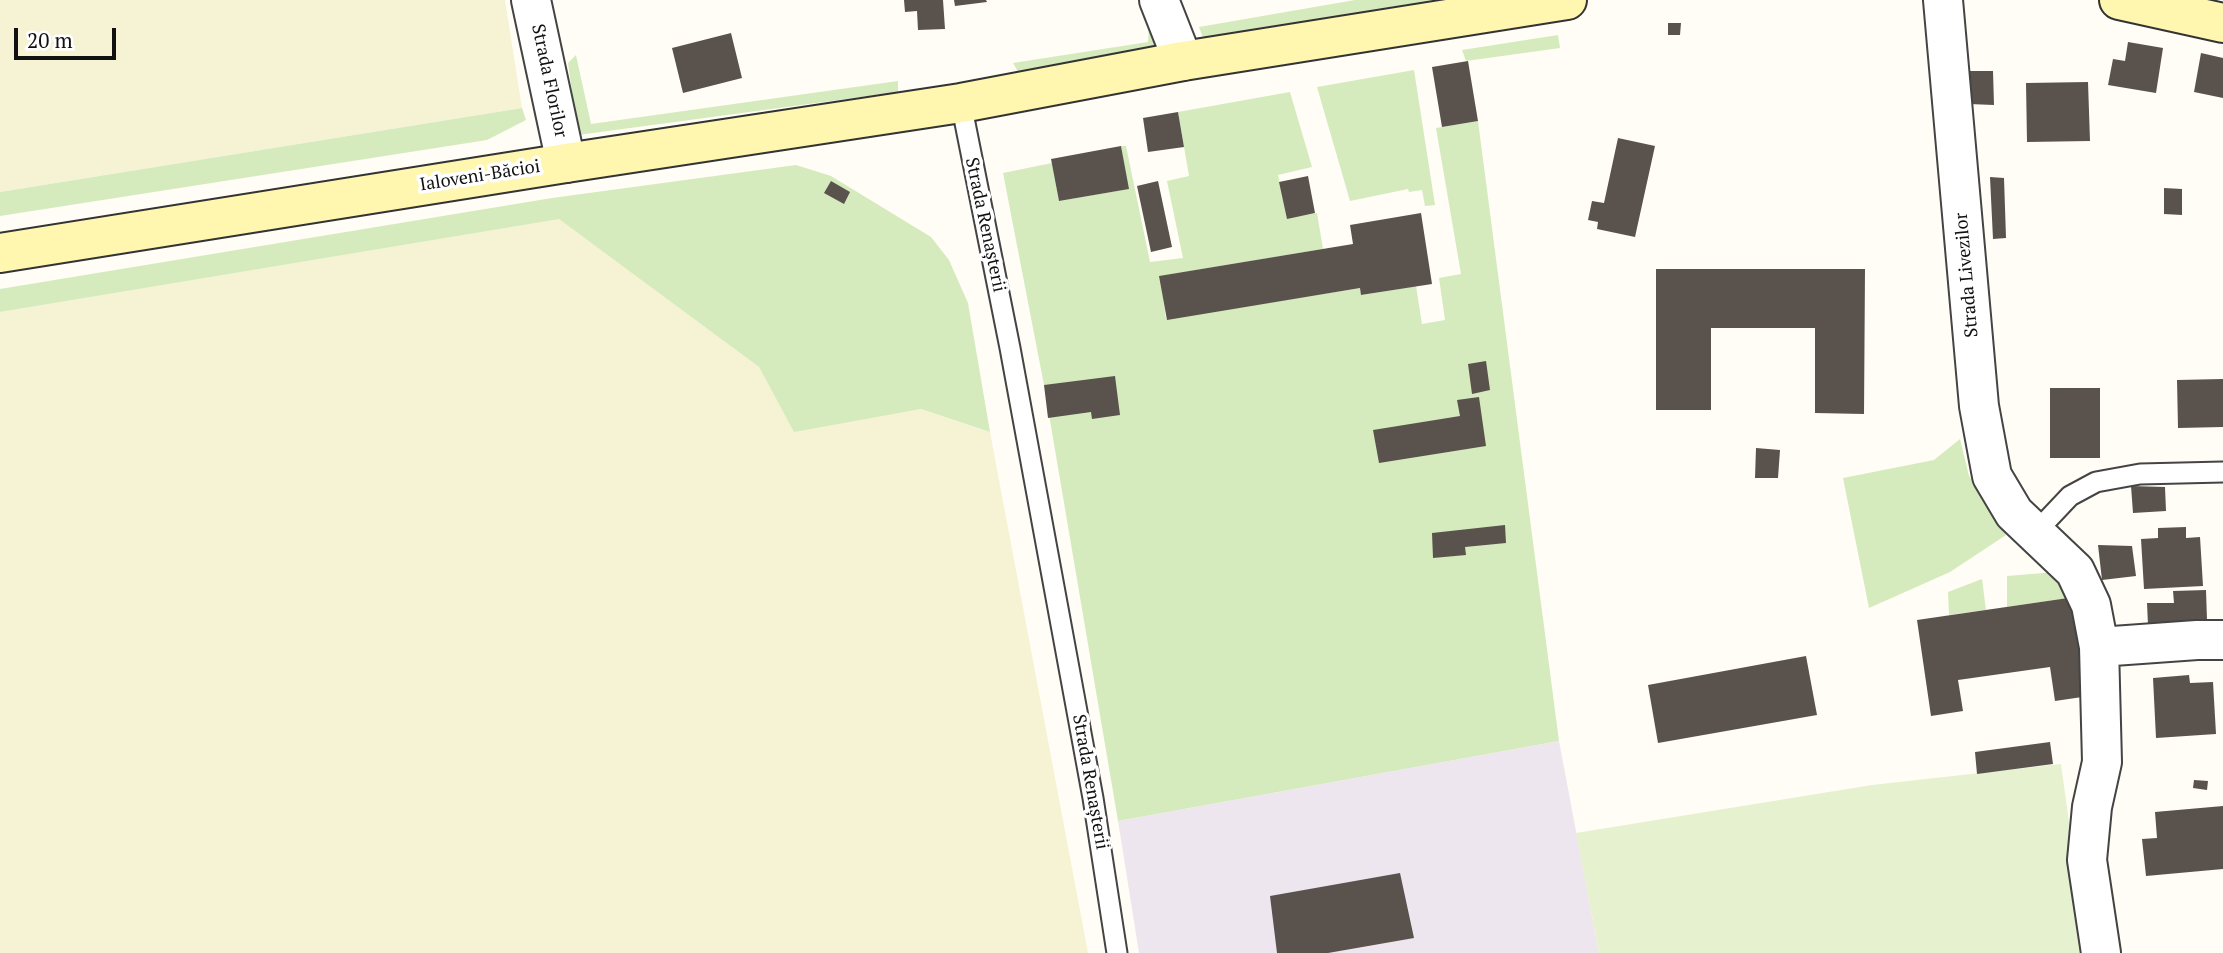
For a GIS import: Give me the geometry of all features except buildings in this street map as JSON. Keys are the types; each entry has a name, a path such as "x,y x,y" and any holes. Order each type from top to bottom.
{"main road":[{"path":"961,103 1183,61 1567,0"},
{"path":"2119,0 2223,23"},
{"name":"Ialoveni-Băcioi","path":"0,253 961,103"}],"street":[{"name":"Strada Florilor","path":"531,0 566,163"},
{"path":"1159,0 1183,61"},
{"name":"Strada Livezilor","path":"1943,0 1979,406 1992,476 2014,513 2076,571 2091,605 2099,647 2102,762 2092,807 2087,860 2101,953"},
{"path":"2099,647 2223,640"}],"lane":[{"name":"Strada Renașterii","path":"961,103 1013,362 1093,798 1117,953"},
{"path":"2035,533 2070,496 2096,482 2140,474 2223,472"}],"shaded area":[{"path":"0,0 505,0 522,108 0,192"},
{"path":"559,218 759,367 794,431 921,409 990,432 1088,953 0,953 0,312"},
{"path":"1559,741 1599,953 1139,953 1118,821"}],"green space":[{"path":"1355,0 1451,0 1204,40 1199,27"},
{"path":"1149,23 1159,49 1020,75 1013,63 1148,42"},
{"path":"1558,35 1560,48 1466,61 1462,50"},
{"path":"576,55 591,124 898,81 898,92 578,135 568,63"},
{"path":"1414,70 1435,205 1425,206 1422,190 1409,192 1408,189 1350,201 1317,87"},
{"path":"1290,92 1312,167 1278,175 1287,218 1317,213 1323,249 1160,276 1166,319 1360,288 1362,295 1416,286 1422,324 1445,320 1439,278 1461,274 1436,128 1478,121 1559,741 1118,821 1044,385 1003,173 1052,163 1059,201 1128,189 1121,146 1126,146 1150,262 1183,258 1167,181 1189,176 1178,112"},
{"path":"522,108 526,120 487,140 0,216 0,192"},
{"path":"796,165 831,176 931,237 949,260 968,303 990,432 921,409 794,432 759,367 559,219 0,312 0,289 552,198"},
{"path":"1960,439 1969,476 2006,535 1950,572 1869,608 1843,478 1934,460"},
{"path":"2056,572 2075,597 2007,607 2007,576"},
{"path":"1982,579 1986,610 1949,615 1948,592"},
{"path":"2061,764 2087,953 1599,953 1576,833 1872,785"}]}
